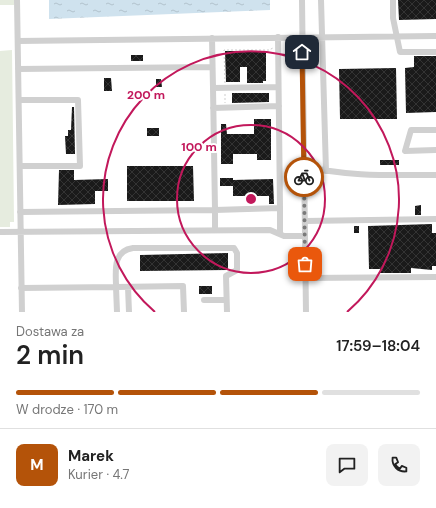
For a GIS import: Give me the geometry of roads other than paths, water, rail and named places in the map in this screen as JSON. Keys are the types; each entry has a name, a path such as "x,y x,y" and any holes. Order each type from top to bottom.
{"lane":[{"path":"17,0 22,312"},
{"path":"321,0 324,37 326,172"},
{"path":"393,0 393,18 400,52 436,52"},
{"path":"295,2 302,1 306,312"},
{"path":"18,41 436,36"},
{"path":"212,38 215,230"},
{"path":"278,38 280,234"},
{"path":"18,69 212,67"},
{"path":"213,88 278,87"},
{"path":"19,100 78,100 80,166 20,166"},
{"path":"213,108 279,106"},
{"path":"436,130 411,130 405,151 436,150"},
{"path":"304,166 326,172 352,174 436,176"},
{"path":"20,212 280,208"},
{"path":"305,221 436,219"},
{"path":"0,232 270,230 284,236 305,236"},
{"path":"117,312 116,259 118,255 128,249 232,247 237,253 237,270 226,276 227,312"},
{"path":"305,278 436,277"},
{"path":"21,288 183,286 184,312"},
{"path":"128,287 129,312"},
{"path":"204,300 226,300"}],"water":[{"path":"49,0 270,0 270,10 49,19"}]}
